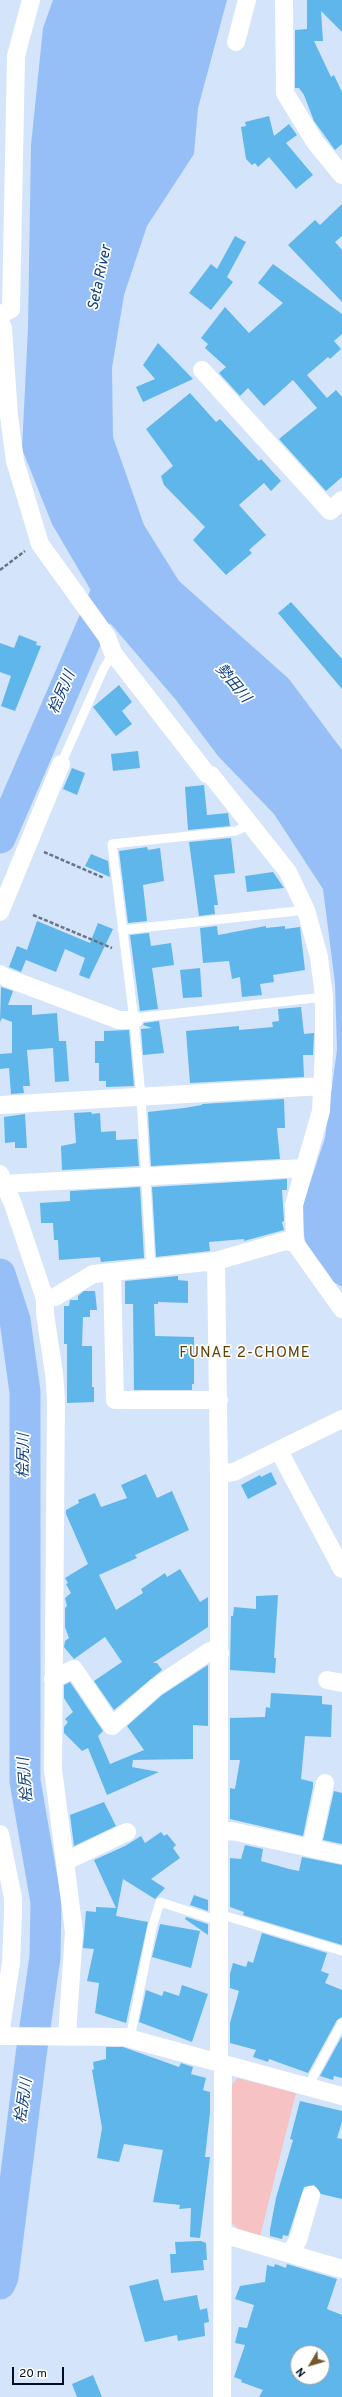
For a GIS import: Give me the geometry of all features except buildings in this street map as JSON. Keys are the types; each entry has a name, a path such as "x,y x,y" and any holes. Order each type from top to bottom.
{"street":[{"path":"0,315 11,309 16,56 30,0"},
{"path":"236,42 247,0"},
{"path":"284,0 285,93 315,142 342,175"},
{"path":"0,321 3,328 9,416 15,461 40,544 110,645 207,774 211,775 288,872 306,910 319,957 324,997 323,1086 317,1130 304,1168 294,1205 295,1243 342,1309"},
{"path":"202,370 330,511 342,500"},
{"path":"0,912 61,764"},
{"path":"0,974 7,978 119,1020 134,1019"},
{"path":"0,1105 323,1086"},
{"path":"64,2036 74,1932 53,1769 56,1400 51,1343 45,1314 45,1299 13,1204 2,1179 146,1176 304,1168"},
{"path":"45,1299 55,1297 93,1274 216,1261 285,1241 295,1243"},
{"path":"216,1261 219,1400 219,1917 223,2234 222,2397"},
{"path":"112,1272 115,1400 219,1400"},
{"path":"219,1474 234,1472 342,1419"},
{"path":"279,1451 342,1569"},
{"path":"53,1679 74,1669 112,1726 156,1687 210,1650 220,1653"},
{"path":"311,1848 326,1783"},
{"path":"219,1833 232,1831 342,1855"},
{"path":"66,1861 127,1832"},
{"path":"0,1834 13,1898 11,1963 2,2036 130,2038 342,2096"},
{"path":"290,2253 298,2240 311,2195"},
{"path":"223,2234 342,2269"}],"lane":[{"path":"61,764 103,670 110,645"},
{"path":"151,1268 142,1097 134,1019 112,844 236,831 251,824"},
{"path":"122,930 306,910"},
{"path":"134,1019 324,997"},
{"path":"130,2038 152,1928 160,1902 342,1951"},
{"path":"308,2086 342,2023"}],"path":[{"path":"0,570 22,552 40,544"},
{"path":"28,845 117,884"},
{"path":"33,915 125,953"}],"shaded area":[{"path":"237,2078 296,2093 260,2237 239,2230 232,2223 232,2085"}],"water":[{"path":"53,0 227,0 198,108 194,154 147,226 124,295 112,368 113,437 144,525 179,581 289,679 342,750 342,1287 330,1280 306,1245 303,1230 303,1204 325,1138 337,1050 335,983 323,889 274,814 218,756 176,700 110,623 52,524 22,449 28,328 31,145 43,28"}],"waterway":[{"name":"桧尻川","path":"0,838 117,568"},
{"name":"桧尻川","path":"0,1274 15,1320 25,1392 25,1781 46,1902 45,1957 3,2277 0,2284"}],"district":[{"name":"FUNAE 2-CHOME","path":"245,1354"}],"water label":[{"name":"Seta River","path":"101,278"},
{"name":"勢田川","path":"232,684"}]}
